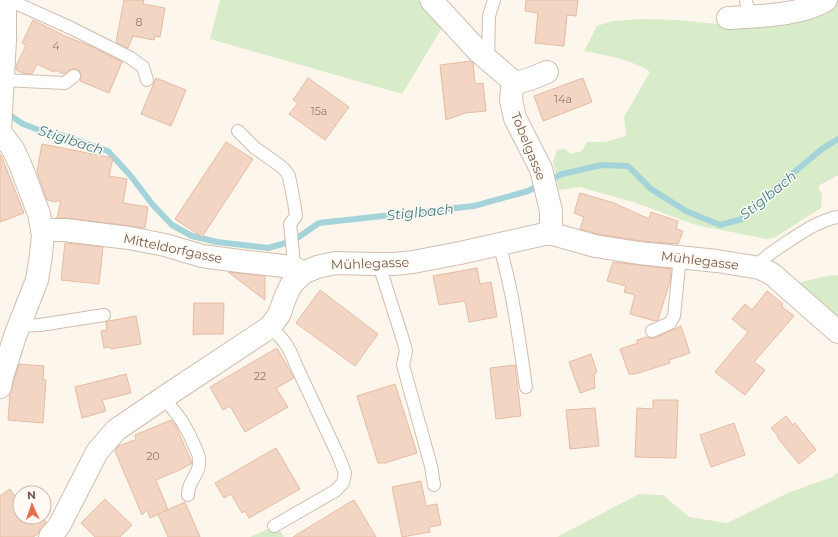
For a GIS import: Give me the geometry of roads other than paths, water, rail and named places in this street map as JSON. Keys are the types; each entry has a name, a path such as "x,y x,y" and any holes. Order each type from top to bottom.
{"street":[{"path":"1,380 19,326 37,280 42,236 39,214 20,164 0,128 5,0"},
{"path":"431,0 479,52 515,83 547,72"},
{"path":"741,12 790,13 820,4 826,0"},
{"name":"Tobelgasse","path":"515,83 512,89 511,100 515,118 541,169 550,211 551,224 549,233"},
{"name":"Mitteldorfgasse","path":"42,230 65,230 122,237 165,245 202,256 239,261 297,264"},
{"name":"Mühlegasse","path":"50,537 59,526 97,452 116,430 270,327 279,315 291,285 297,264 317,266 335,263 395,264 413,262 549,233 595,246 639,253 717,261 760,268 772,274 838,332"}],"lane":[{"path":"5,0 18,4 71,28 129,57 143,67 147,80"},
{"path":"488,60 489,16 494,0"},
{"path":"2,89 65,83 74,76"},
{"path":"238,131 255,148 284,169 289,176 296,216 290,224 297,264"},
{"path":"760,268 761,262 769,254 813,226 838,217"},
{"path":"499,244 516,319 526,388"},
{"path":"652,330 670,323 674,316 680,257"},
{"path":"376,264 381,271 404,340 406,350 403,365 431,466 434,485"},
{"path":"19,326 40,325 104,315"},
{"path":"270,327 280,335 290,348 345,473 343,483 335,491 274,526"},
{"path":"163,398 178,415 189,432 200,458 198,470 188,488 188,495"}],"waterway":[{"name":"Stiglbach","path":"5,112 23,124 44,132 64,136 108,151 130,175 153,205 172,225 192,236 217,242 268,248 293,241 319,223 474,206 528,191 540,185"},
{"name":"Stiglbach","path":"548,181 562,174 602,165 628,166 651,189 686,211 720,225 742,219 786,179 822,149 838,139"}]}
